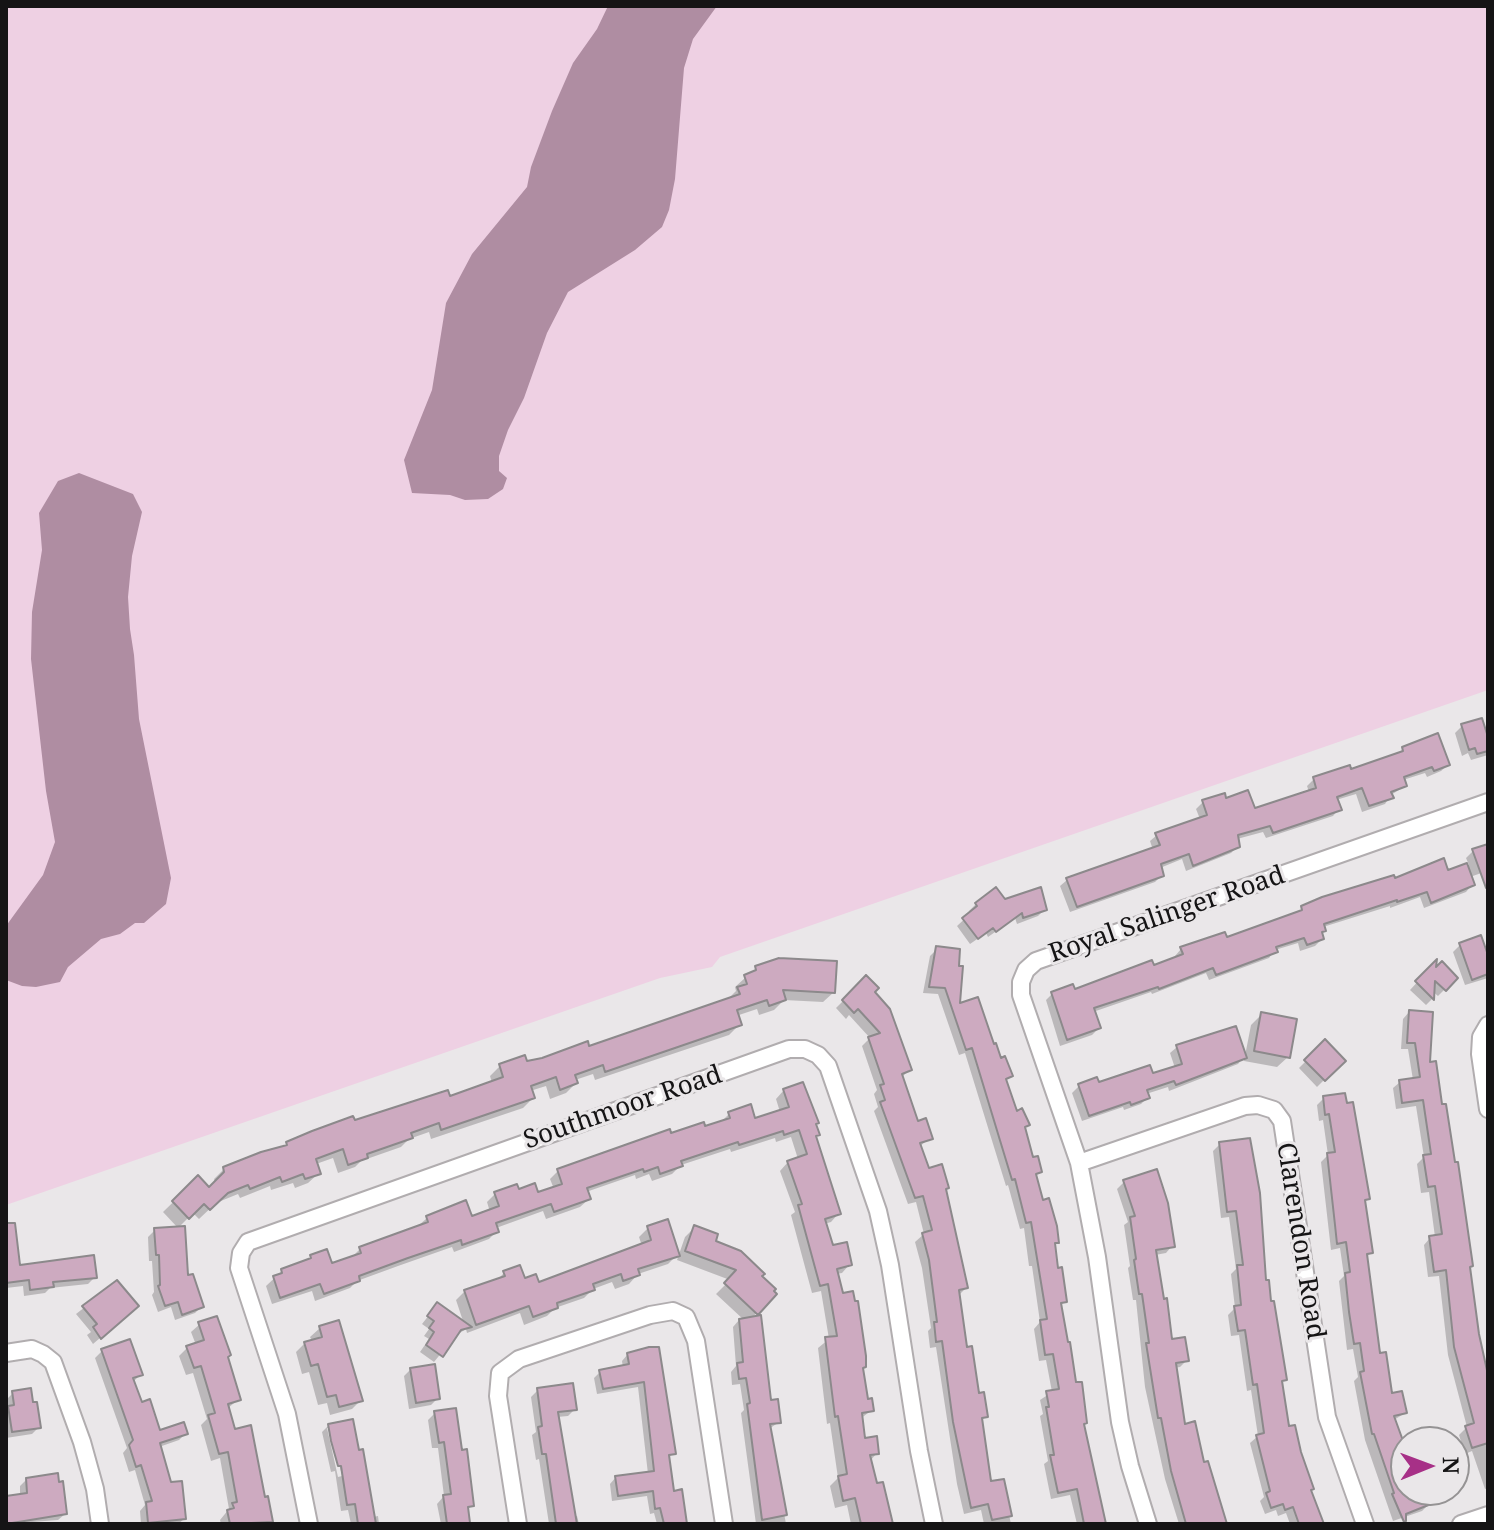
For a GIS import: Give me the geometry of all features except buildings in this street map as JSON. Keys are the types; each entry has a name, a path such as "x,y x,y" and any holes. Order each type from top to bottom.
{"street":[{"name":"Royal Salinger Road","path":"1148,1524 1120,1422 1097,1257 1079,1163 1021,995 1021,982 1026,970 1036,961 1488,802"},
{"path":"1488,1025 1481,1037 1480,1054 1488,1109"},
{"name":"Southmoor Road","path":"309,1524 287,1414 239,1268 241,1253 248,1242 789,1049 805,1049 818,1055 828,1066 878,1211 934,1524"},
{"name":"Clarendon Road","path":"1079,1163 1245,1106 1258,1105 1274,1110 1282,1121 1327,1417 1365,1524"},
{"path":"518,1524 498,1396 500,1373 519,1359 650,1315 673,1311 686,1317 696,1341 724,1524"},
{"path":"6,1353 32,1349 53,1362 82,1442 95,1489 100,1524"},
{"path":"1461,1524 1488,1515"}],"shaded area":[{"path":"6,6 1488,6 1488,690 720,957 712,967 660,978 6,1205"},
{"path":"608,6 717,6 693,39 684,68 675,179 669,210 662,227 635,250 568,292 547,333 499,456 499,471 507,478 503,489 488,499 465,500 450,495 412,493 404,460 432,390 446,303 472,254 527,187 531,167 573,63 597,29"},
{"path":"79,473 133,494 142,512 132,556 128,597 130,629 139,719 171,878 166,904 144,923 135,923 120,934 101,939 68,967 60,982 36,987 22,986 6,980 6,926 43,875 55,842 31,659 32,612 42,550 39,513 58,481"}]}
